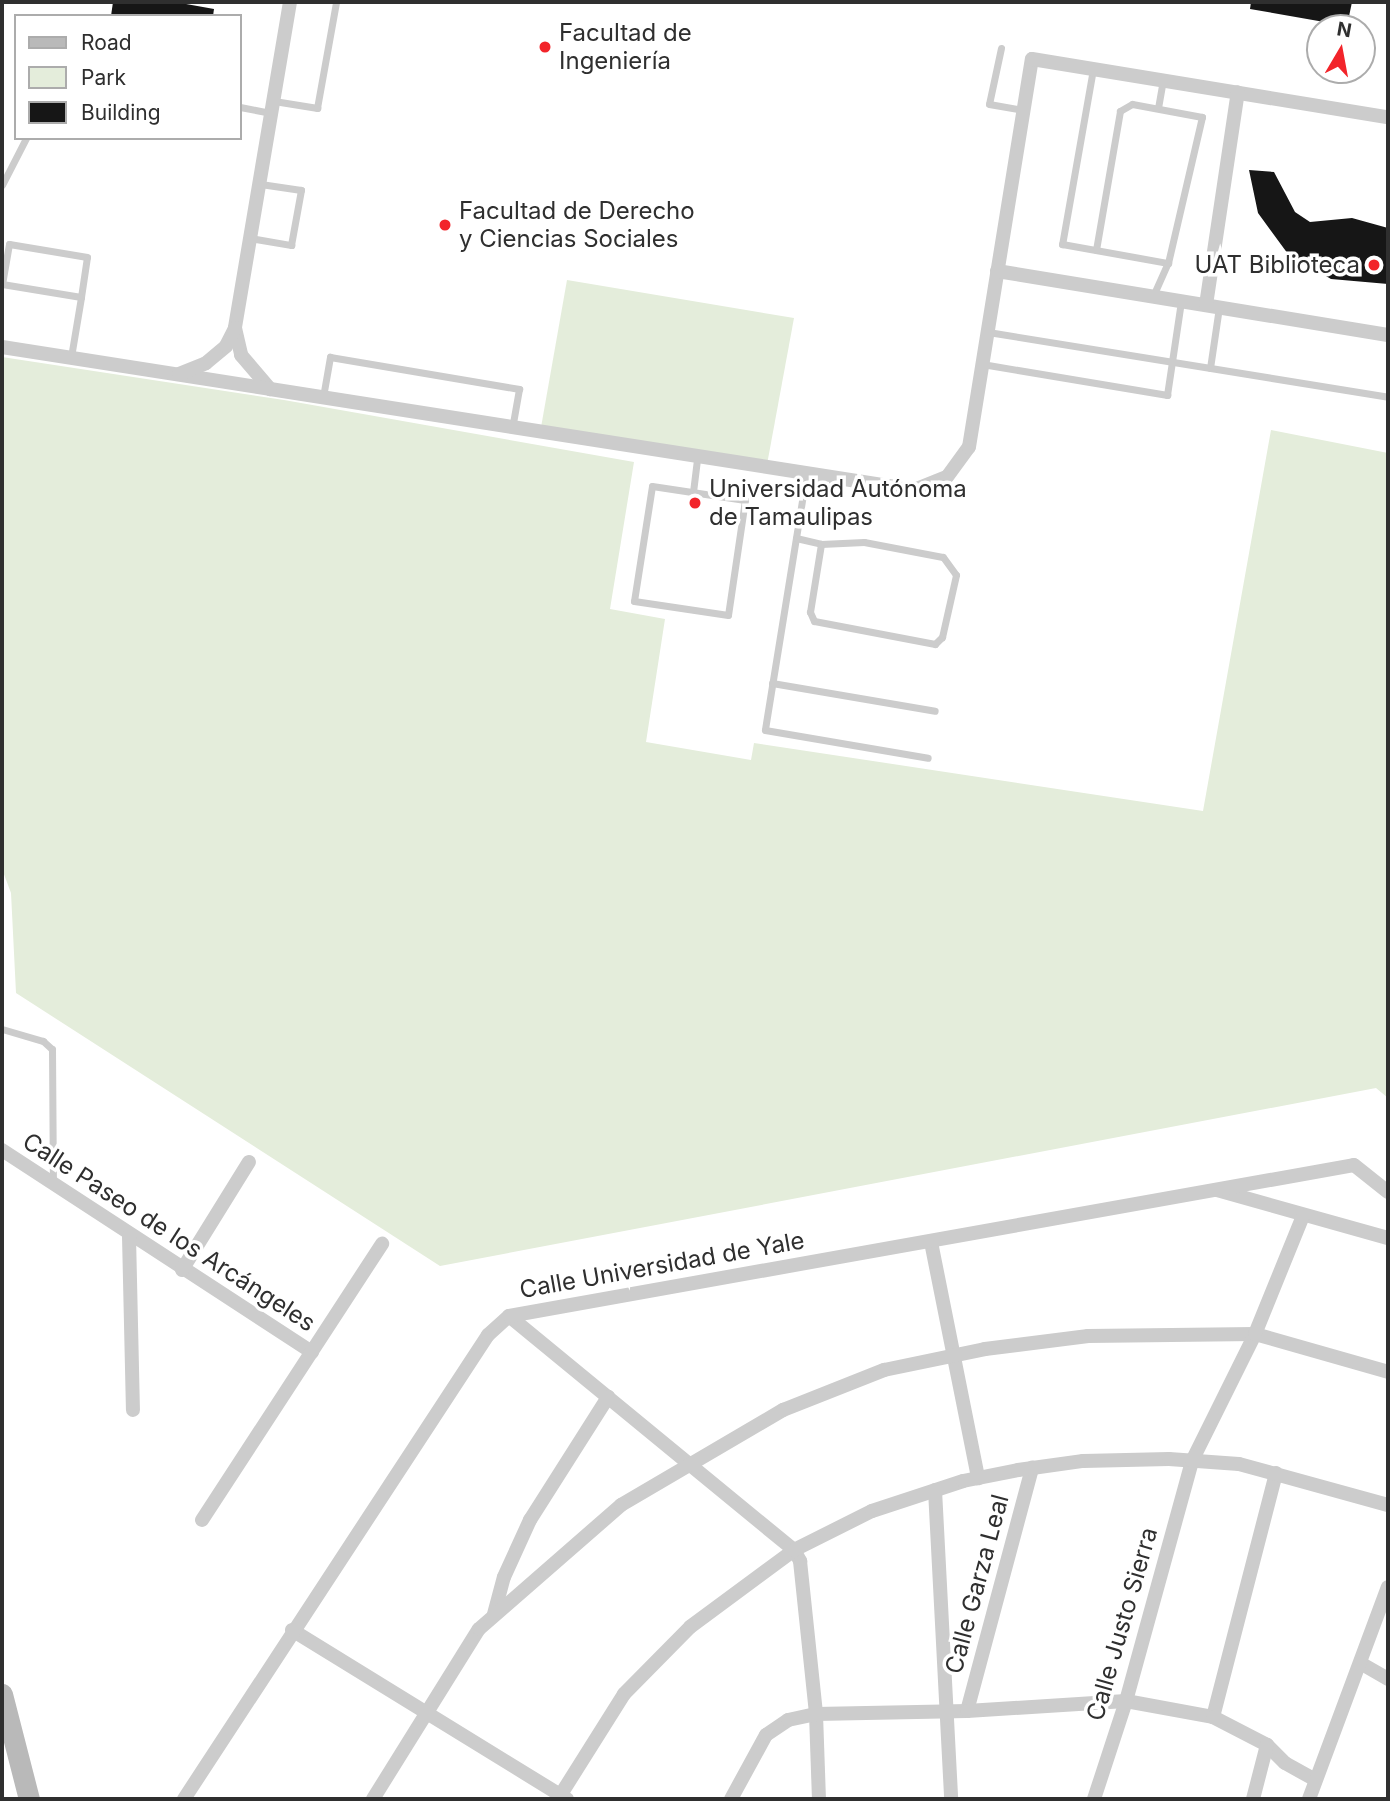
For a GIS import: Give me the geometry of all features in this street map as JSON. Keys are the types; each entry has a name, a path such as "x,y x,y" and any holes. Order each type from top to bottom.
{"main road":[{"path":"2,1693 29,1799"}],"street":[{"path":"270,388 241,355 235,328 290,2"},
{"path":"2,347 806,476 914,490 947,477 969,447 1032,59 1388,117"},
{"path":"1213,306 1238,92"},
{"path":"997,271 1388,335"},
{"path":"178,374 216,354 235,328"},
{"name":"Calle Paseo de los Arcángeles","path":"2,1150 129,1236 312,1352"},
{"path":"182,1270 249,1162"},
{"name":"Calle Universidad de Yale","path":"184,1799 292,1630 488,1335 509,1316 526,1310 931,1242 1354,1165 1388,1192"},
{"path":"1215,1190 1388,1238"},
{"name":"Calle Justo Sierra","path":"1094,1799 1126,1700 1192,1461 1255,1334 1303,1216"},
{"path":"129,1236 133,1410"},
{"path":"931,1242 978,1478"},
{"path":"202,1520 382,1244"},
{"path":"509,1316 794,1550 800,1561 816,1714 819,1799"},
{"path":"373,1799 429,1714 479,1629 621,1505 783,1410 884,1370 954,1356 1088,1336 1255,1334 1388,1372"},
{"path":"493,1616 504,1577 530,1520 608,1396"},
{"path":"292,1630 562,1798 624,1694 690,1628 794,1550 872,1511 978,1478 1083,1461 1192,1461 1276,1473 1388,1505"},
{"name":"Calle Garza Leal","path":"967,1711 1032,1468"},
{"path":"1213,1717 1276,1473"},
{"path":"935,1490 949,1711 951,1799"},
{"path":"1309,1799 1314,1779 1362,1664 1388,1587"},
{"path":"1362,1664 1388,1679"},
{"path":"731,1799 766,1735 788,1720 816,1714 967,1711 1126,1700 1213,1717 1267,1745 1285,1763 1314,1779"},
{"path":"1253,1799 1267,1745"}],"lane":[{"path":"242,107 317,108 336,2"},
{"path":"1001,48 989,104 1024,110"},
{"path":"1093,69 1062,244 1168,262"},
{"path":"1158,108 1163,80"},
{"path":"1096,250 1120,111 1132,104 1202,117 1168,262 1153,296"},
{"path":"2,185 25,140"},
{"path":"250,238 291,245 301,190 259,184"},
{"path":"71,357 81,297 87,257 9,244 2,284 81,297"},
{"path":"982,363 1167,395 1181,301"},
{"path":"1210,368 1213,306"},
{"path":"987,332 1388,397"},
{"path":"323,397 330,357 519,389 512,428"},
{"path":"692,492 697,458"},
{"path":"806,476 765,730 929,758"},
{"path":"652,485 692,492 745,500 727,615 634,601 652,485"},
{"path":"796,538 821,544 864,542 943,557 956,575 942,637 935,644 814,621 810,612 821,544"},
{"path":"772,683 935,711"},
{"path":"2,1028 44,1041 52,1049 53,1184"}],"green space":[{"path":"567,280 794,318 766,470 540,433"},
{"path":"2,357 284,400 634,462 610,609 665,619 646,742 751,760 754,743 1203,811 1271,430 1388,453 1388,1098 1376,1088 440,1266 16,993 11,893 2,869"}],"building":[{"path":"113,2 175,2 214,9 213,14 111,14"},
{"path":"1251,2 1352,2 1350,14 1306,14 1306,19 1250,9"},
{"path":"1249,170 1274,172 1295,212 1310,222 1352,218 1388,228 1388,284 1331,279 1288,254 1258,213"}],"place":[{"name":"Facultad de Ingeniería","path":"545,47"},
{"name":"Facultad de Derecho y Ciencias Sociales","path":"445,225"},
{"name":"UAT Biblioteca","path":"1374,265"},
{"name":"Universidad Autónoma de Tamaulipas","path":"695,503"}]}
